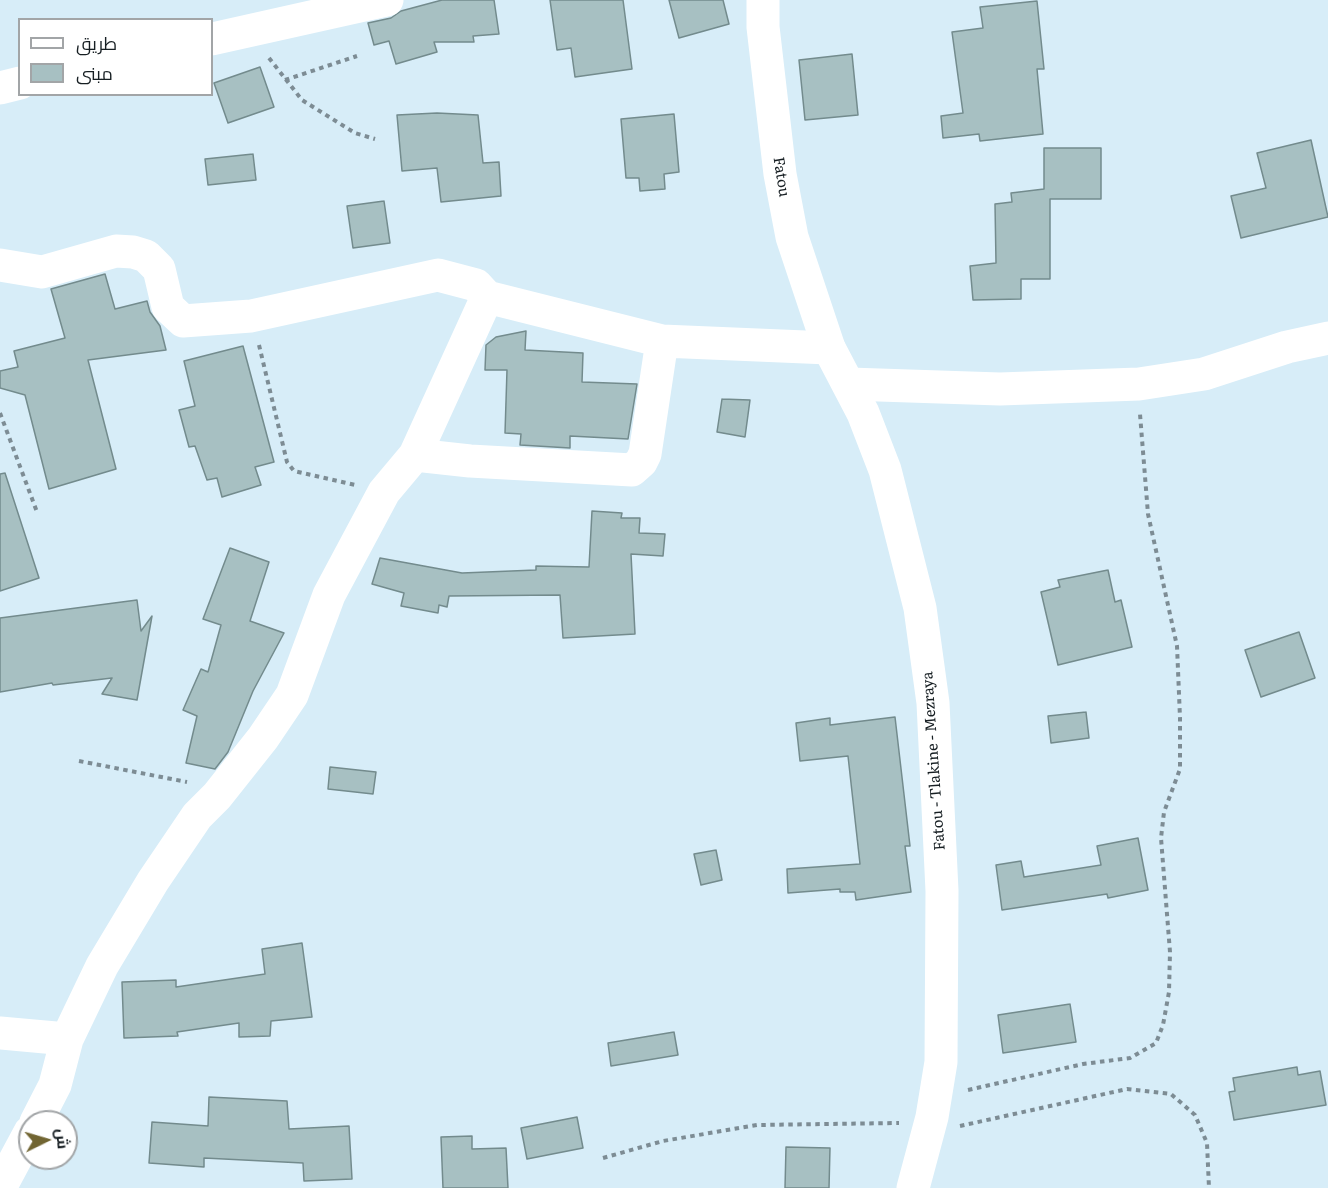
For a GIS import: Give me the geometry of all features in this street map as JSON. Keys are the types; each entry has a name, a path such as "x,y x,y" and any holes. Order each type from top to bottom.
{"street":[{"path":"213,39 387,0"},
{"name":"Fatou","path":"763,0 763,27 780,174 792,237 829,348"},
{"path":"0,88 18,84"},
{"path":"0,265 42,272 116,251 133,252 146,256 159,269 168,307 183,321 251,316 438,275 476,285 487,297 662,341 829,348"},
{"path":"42,1110 55,1085 67,1038 102,966 153,881 197,816 217,796 263,738 292,695 329,595 384,492 415,455 487,297"},
{"path":"849,384 1000,389 1139,384 1204,374 1287,347 1328,338"},
{"path":"415,455 470,462 632,470 641,462 645,454 662,341"},
{"name":"Fatou - Tlakine - Mezraya","path":"829,348 849,384 885,470 920,608 933,703 942,891 944,988 941,1062 932,1117 913,1188"},
{"path":"0,1033 67,1038"},
{"path":"0,1188 18,1154"}],"path":[{"path":"260,28 267,54 285,80 303,100 355,133 375,139"},
{"path":"285,80 357,56"},
{"path":"251,316 287,462 294,471 384,492"},
{"path":"932,1117 958,1093 1083,1064 1130,1058 1156,1043 1163,1025 1169,992 1170,952 1161,838 1164,812 1180,769 1180,718 1177,646 1148,514 1139,384"},
{"path":"0,412 37,512"},
{"path":"79,761 192,783 217,796"},
{"path":"603,1158 663,1141 757,1125 868,1125 932,1117 955,1126 1127,1089 1171,1094 1195,1115 1207,1143 1209,1188"}],"building":[{"path":"442,0 494,0 499,34 473,36 474,42 434,42 437,52 396,64 389,41 374,45 368,23 391,18 401,11"},
{"path":"550,0 623,0 632,69 575,77 571,48 557,50"},
{"path":"669,0 723,0 729,24 679,38"},
{"path":"1037,1 1044,69 1037,69 1043,134 980,141 979,134 943,138 941,116 963,113 952,32 983,28 980,7"},
{"path":"852,54 858,115 805,120 799,60"},
{"path":"260,67 274,107 228,123 214,83"},
{"path":"437,113 478,115 483,163 499,162 501,196 441,202 437,168 402,171 397,115"},
{"path":"674,114 679,172 664,174 665,189 640,191 639,178 626,178 621,119"},
{"path":"1311,140 1328,217 1241,238 1231,196 1266,188 1257,153"},
{"path":"1044,148 1101,148 1101,199 1050,199 1050,279 1021,279 1021,299 973,300 970,266 996,263 995,204 1012,202 1011,193 1044,189"},
{"path":"253,154 256,180 208,185 205,159"},
{"path":"384,201 390,243 353,248 347,206"},
{"path":"105,274 115,309 147,301 150,312 160,326 166,350 88,360 116,469 49,489 25,395 0,388 0,371 18,367 14,351 65,338 51,289"},
{"path":"526,331 525,350 583,353 582,382 637,384 628,439 570,436 570,448 520,445 521,434 505,433 507,370 485,370 486,345 496,337"},
{"path":"243,346 274,462 255,467 261,485 222,497 217,478 207,480 195,446 189,447 179,410 195,406 184,361"},
{"path":"722,399 750,400 745,437 717,432"},
{"path":"5,473 39,578 0,591 0,474"},
{"path":"592,511 622,513 621,518 640,518 639,533 665,534 663,556 631,554 635,634 563,638 560,595 449,596 447,607 439,605 438,613 401,606 404,593 372,584 380,558 462,573 536,570 536,566 589,567"},
{"path":"230,548 269,562 250,621 284,633 253,691 228,752 215,769 186,763 197,716 183,710 201,669 208,672 221,625 203,619"},
{"path":"1108,570 1115,602 1121,600 1132,647 1058,665 1041,592 1060,587 1058,580"},
{"path":"137,600 141,631 152,616 137,700 102,694 112,678 53,685 52,683 0,692 0,618"},
{"path":"1299,632 1315,678 1261,697 1245,650"},
{"path":"1086,712 1089,738 1051,743 1048,716"},
{"path":"895,717 910,846 905,846 911,892 856,900 855,892 840,892 840,889 788,893 787,869 860,864 848,756 800,761 796,723 830,718 830,725"},
{"path":"330,767 376,772 373,794 328,789"},
{"path":"1138,838 1148,890 1108,898 1107,894 1002,910 996,865 1021,861 1024,877 1101,865 1097,846"},
{"path":"716,850 722,880 701,885 694,854"},
{"path":"302,943 312,1017 271,1021 270,1036 239,1037 239,1023 177,1032 178,1036 124,1038 122,982 176,980 176,987 265,974 262,949"},
{"path":"1070,1004 1076,1042 1003,1053 998,1015"},
{"path":"674,1032 678,1055 611,1066 608,1043"},
{"path":"1297,1067 1298,1075 1320,1071 1326,1105 1234,1120 1229,1092 1235,1091 1233,1078"},
{"path":"209,1097 287,1101 289,1129 349,1126 352,1179 304,1181 303,1163 204,1158 204,1167 149,1163 152,1122 208,1126"},
{"path":"577,1117 583,1148 527,1159 521,1128"},
{"path":"472,1136 472,1149 506,1148 508,1188 443,1188 441,1137"},
{"path":"786,1147 830,1148 829,1188 785,1188"}]}
